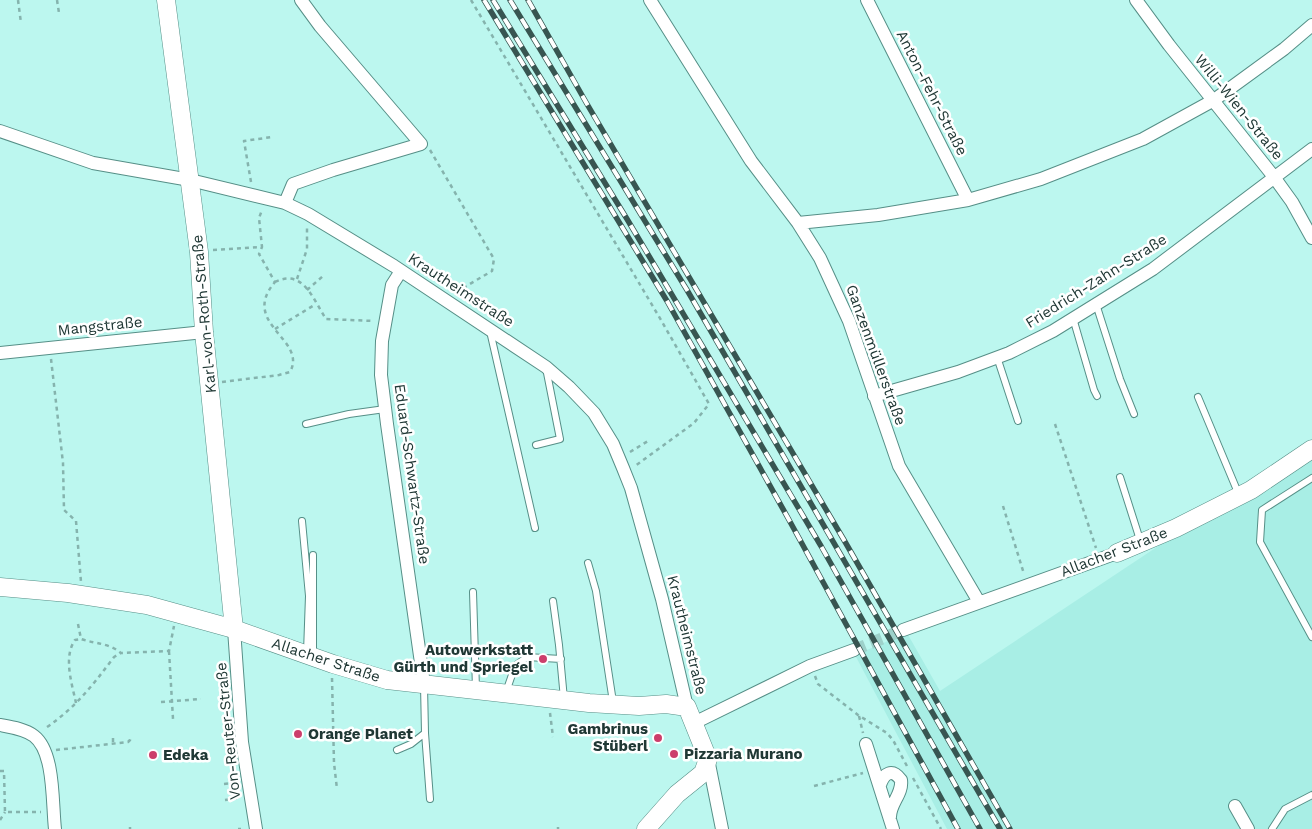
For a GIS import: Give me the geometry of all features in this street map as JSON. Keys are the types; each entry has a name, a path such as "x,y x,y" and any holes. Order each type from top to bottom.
{"street":[{"name":"Karl-von-Roth-Straße","path":"166,0 199,252 204,332 234,629"},
{"path":"286,203 293,184 332,170 421,144 320,26 301,0"},
{"name":"Ganzenmüllerstraße","path":"650,0 751,161 798,223 820,258 849,321 899,466 979,602"},
{"name":"Anton-Fehr-Straße","path":"867,0 968,200"},
{"name":"Willi-Wien-Straße","path":"1136,0 1169,45 1274,177 1292,202 1312,238"},
{"path":"798,223 878,215 968,200 1041,179 1144,139 1214,100 1284,49 1312,25"},
{"name":"Krautheimstraße","path":"0,131 93,163 190,180 286,203 308,214 401,271 546,366 594,413 613,444 625,473 662,599 687,707"},
{"name":"Friedrich-Zahn-Straße","path":"874,396 958,372 997,357 1053,331 1153,269 1312,149"},
{"name":"Eduard-Schwartz-Straße","path":"401,271 392,284 382,341 381,375 424,684"},
{"name":"Mangstraße","path":"0,353 204,332"},
{"name":"Allacher Straße","path":"903,630 1117,553 1176,528 1251,490 1311,452"},
{"name":"Allacher Straße","path":"0,588 75,594 147,605 177,612 387,680 506,693 557,704 639,706 666,704 687,707"},
{"name":"Von-Reuter-Straße","path":"234,629 242,742 256,829"},
{"path":"694,723 810,666 854,650"},
{"path":"687,707 708,758 722,829"},
{"path":"0,725 17,728 33,735 46,752 54,829"},
{"path":"866,744 892,827"},
{"path":"646,829 677,794 703,773 708,758"},
{"path":"880,785 887,774 892,773 901,780 900,792 891,806 892,827"},
{"path":"1235,806 1248,829"}],"lane":[{"path":"1096,304 1120,379 1134,414"},
{"path":"1073,318 1097,396"},
{"path":"490,329 535,528"},
{"path":"997,357 1018,421"},
{"path":"536,445 560,439 546,366"},
{"path":"1198,397 1240,496"},
{"path":"306,424 349,414 385,409"},
{"path":"1120,477 1141,543"},
{"path":"1312,478 1262,510 1260,542 1312,637"},
{"path":"302,521 309,596 310,656"},
{"path":"310,656 313,556"},
{"path":"588,563 596,591 614,704"},
{"path":"473,592 476,690"},
{"path":"552,601 560,659 557,704"},
{"path":"506,693 515,666 527,657 560,659"},
{"path":"424,684 430,799"},
{"path":"397,750 411,744 426,732"},
{"path":"1272,829 1285,810 1312,795"}],"path":[{"path":"18,0 21,23"},
{"path":"57,0 59,13"},
{"path":"471,0 709,404 694,423 644,462 625,473"},
{"path":"251,182 244,141 272,137"},
{"path":"421,144 429,148 494,259 492,270 453,294"},
{"path":"264,205 259,218 262,247 259,254 275,282"},
{"path":"297,279 306,250 307,219"},
{"path":"199,252 262,247"},
{"path":"307,290 323,276"},
{"path":"210,384 290,372 293,367 290,350 266,316 264,309 266,295 275,282 290,277 297,279 307,290 326,319 386,321"},
{"path":"275,329 316,304"},
{"path":"50,347 63,463 64,510 76,521 81,576"},
{"path":"1055,424 1100,559"},
{"path":"626,454 648,441"},
{"path":"1003,506 1027,585"},
{"path":"173,719 169,651 177,612"},
{"path":"78,624 82,639"},
{"path":"76,704 69,654 74,640 82,639 103,644 121,653"},
{"path":"47,727 87,694 114,657 121,653 169,651"},
{"path":"333,664 333,736 337,789"},
{"path":"810,666 818,684 893,740 941,829"},
{"path":"161,702 201,699"},
{"path":"553,738 557,704"},
{"path":"858,715 866,744"},
{"path":"46,752 128,742 131,737"},
{"path":"112,738 113,743"},
{"path":"0,771 4,771 5,812 0,820"},
{"path":"814,786 868,772"},
{"path":"224,784 234,783"},
{"path":"5,812 48,811"}],"shaded area":[{"path":"1312,444 1312,829 947,829 855,655 907,633 940,691"}],"tunnel":[{"path":"854,650 903,630"}],"railway":[{"path":"484,0 667,301 958,829"},
{"path":"493,0 627,219 821,546 980,829"},
{"path":"510,0 687,290 1000,829"},
{"path":"528,0 587,104 844,540 1010,829"}],"place":[{"name":"Autowerkstatt Gürth und Spriegel","path":"543,659"},
{"name":"Orange Planet","path":"298,734"},
{"name":"Gambrinus Stüberl","path":"658,738"},
{"name":"Pizzaria Murano","path":"674,754"},
{"name":"Edeka","path":"153,755"}]}
